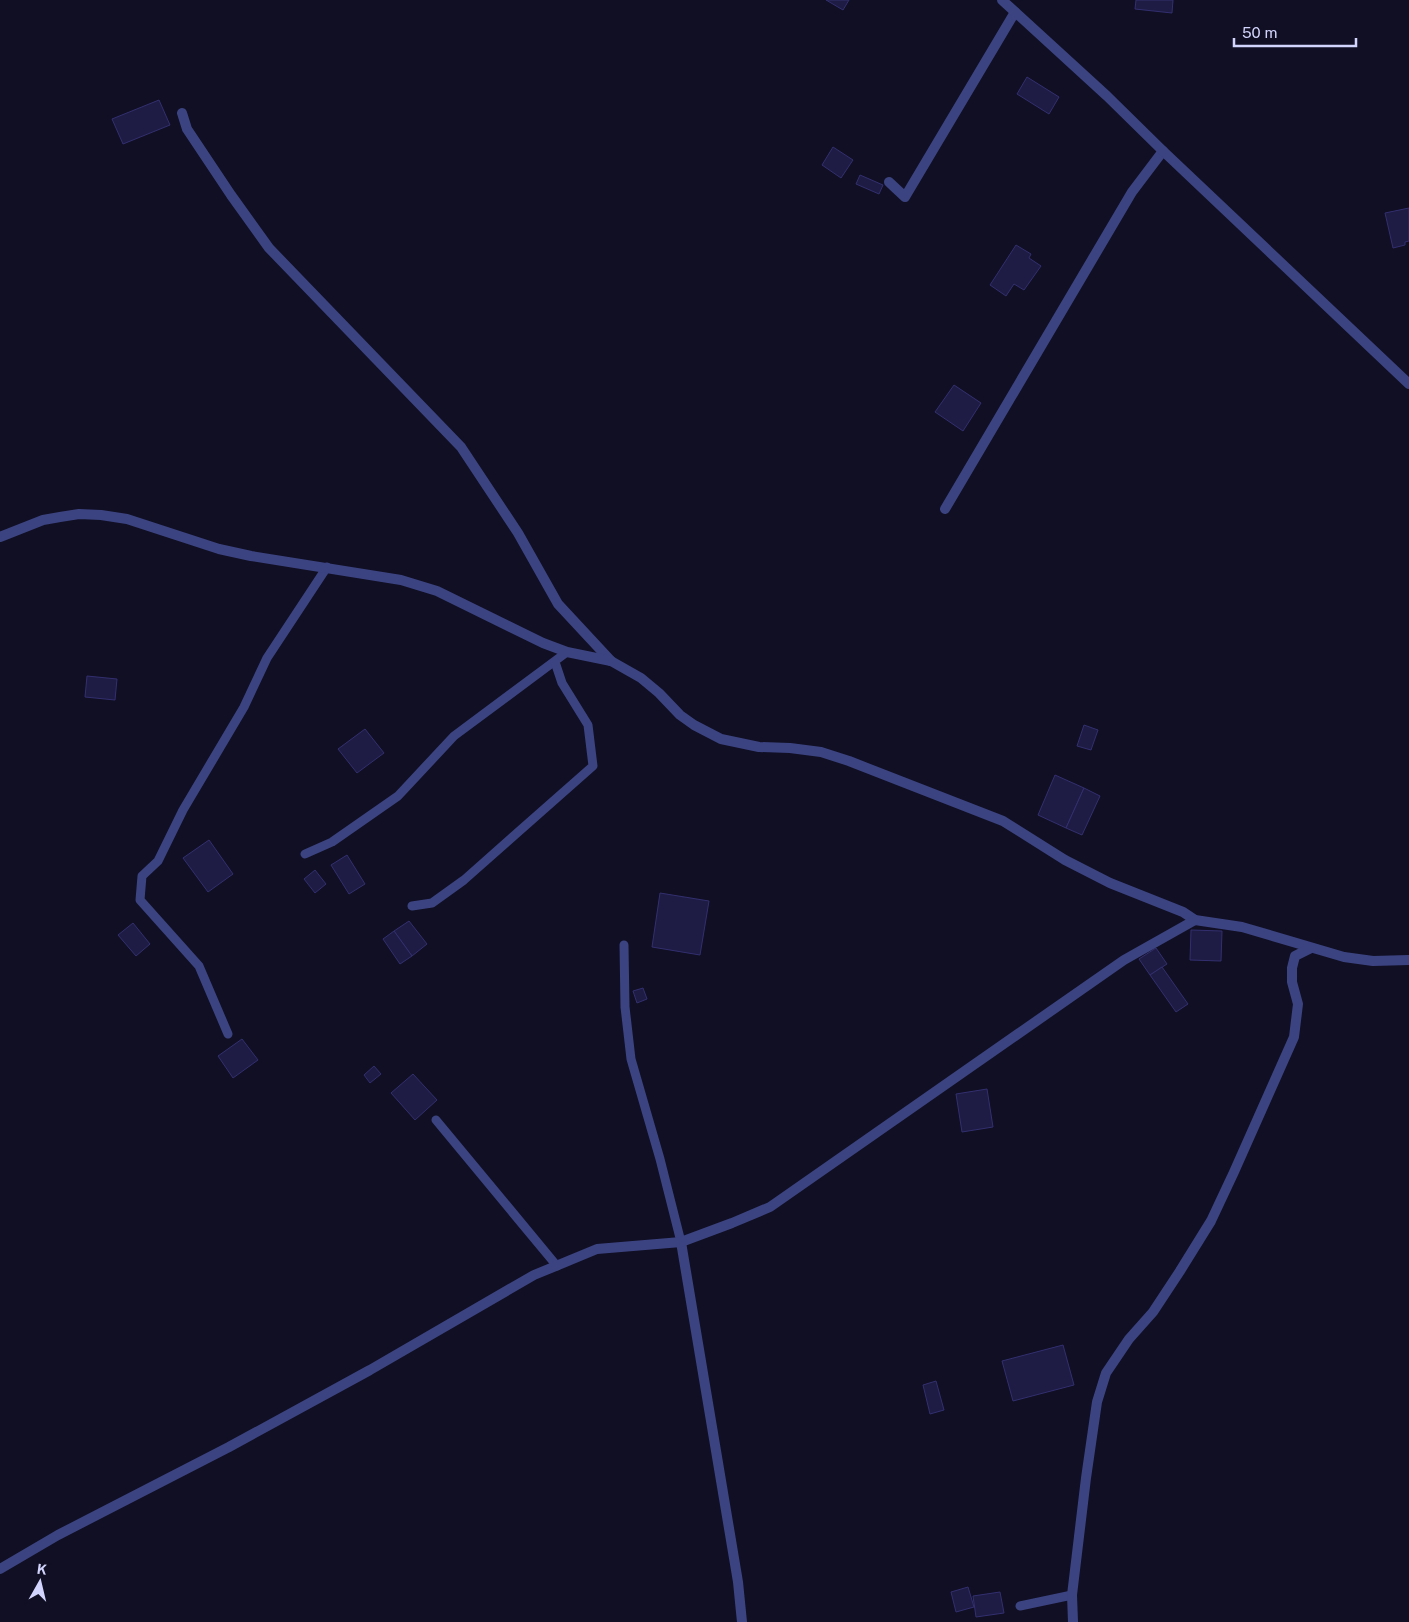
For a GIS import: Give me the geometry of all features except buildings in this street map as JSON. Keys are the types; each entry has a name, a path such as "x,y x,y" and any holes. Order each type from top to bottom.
{"street":[{"path":"1002,0 1107,96 1409,384"},
{"path":"889,182 905,197 1015,12"},
{"path":"182,113 187,129 269,248 461,447 518,533 558,604 611,661"},
{"path":"945,509 1132,192 1163,151"},
{"path":"0,537 51,518 79,514 101,515 127,519 251,556 401,580 437,592 543,644 568,652 611,661 642,678 660,693 680,715 694,725 721,739 759,747 821,752 849,761 1003,821 1065,860 1110,883 1183,912 1195,920 1242,927 1344,958 1373,962 1409,960"},
{"path":"0,1569 58,1535 229,1447 370,1370 534,1275 597,1249 681,1242 770,1207 1124,960 1195,920"},
{"path":"1073,1622 1072,1595 1097,1402 1106,1373 1129,1339 1153,1312 1215,1213 1294,1037 1298,1004 1292,982 1292,968 1295,956 1311,948"},
{"path":"681,1242 738,1582 742,1622"}],"lane":[{"path":"228,1034 199,966 140,900 142,876 158,861 183,810 244,707 267,658 327,567"},
{"path":"305,854 332,842 398,796 454,736 568,652"},
{"path":"412,906 432,903 464,880 593,766 588,725 562,683 555,662"},
{"path":"624,945 624,1007 630,1059 660,1159 681,1242"},
{"path":"436,1120 557,1266"},
{"path":"1020,1606 1072,1595"}]}
